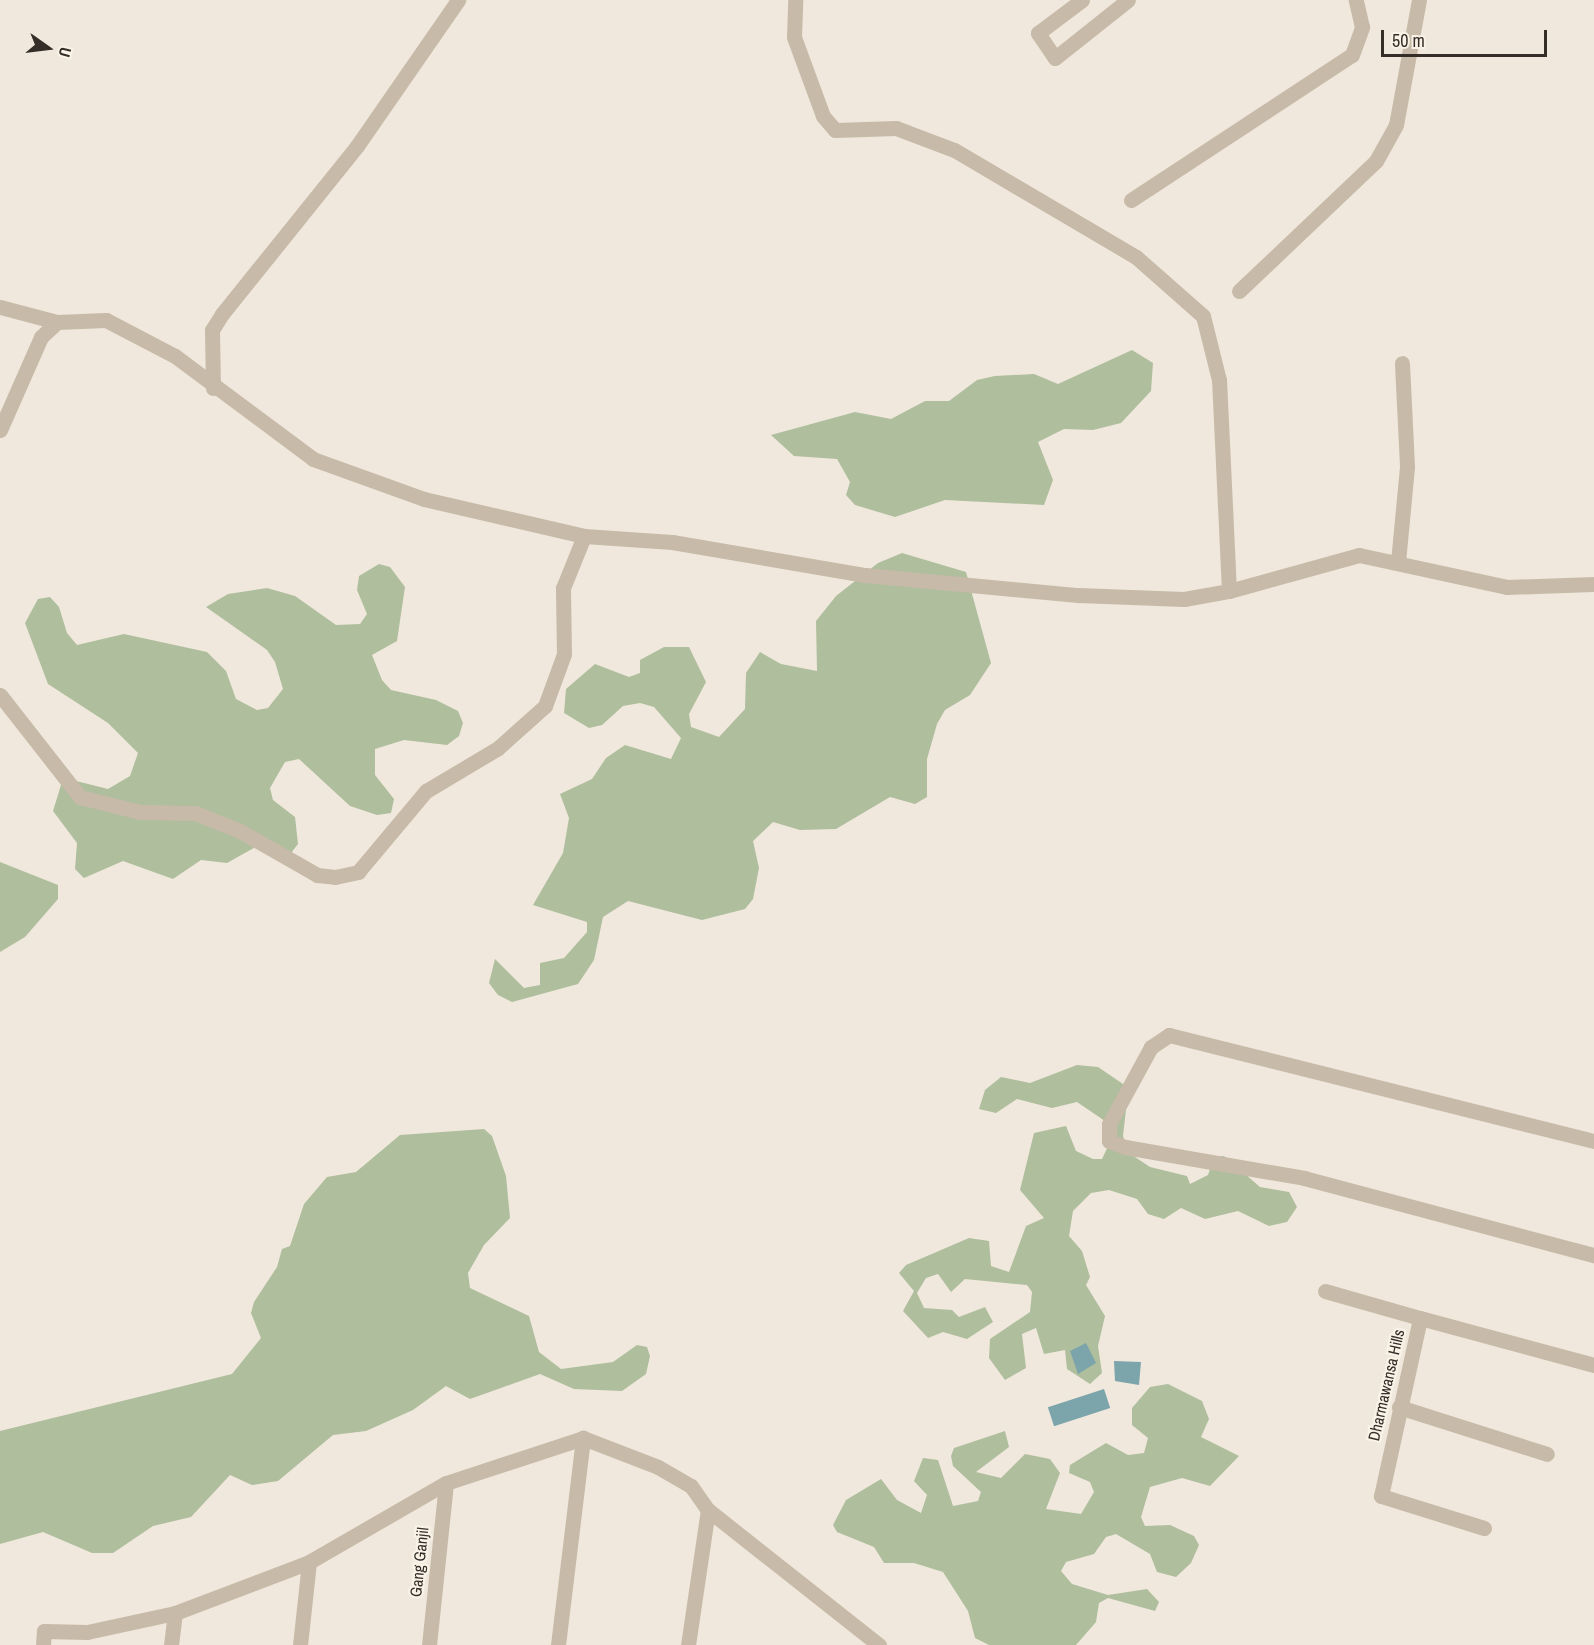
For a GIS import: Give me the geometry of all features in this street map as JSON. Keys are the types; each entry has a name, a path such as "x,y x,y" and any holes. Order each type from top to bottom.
{"street":[{"path":"213,388 212,330 357,146 458,0"},
{"path":"795,0 794,37 823,117 835,130 896,128 954,150 1136,257 1203,316 1219,380 1229,591"},
{"path":"1082,0 1038,33 1055,58 1128,0"},
{"path":"1131,200 1352,55 1362,27 1356,0"},
{"path":"1239,291 1376,161 1396,125 1419,0"},
{"path":"0,307 57,322 106,320 130,329 313,459 424,499 584,536 672,542 866,575 1078,595 1184,599 1229,591 1359,555 1507,586 1594,584"},
{"path":"0,430 41,337 57,322"},
{"path":"1398,562 1407,466 1402,363"},
{"path":"0,695 80,796 140,812 195,813 240,831 317,875 348,876 358,872 426,791 498,748 545,706 564,654 563,588 584,536"},
{"path":"1594,1141 1169,1035 1151,1047 1109,1124 1109,1142 1125,1147 1304,1178 1594,1256"},
{"path":"1325,1291 1420,1318"},
{"name":"Dharmawansa Hills","path":"1484,1528 1381,1496 1420,1318 1594,1365"},
{"path":"1399,1407 1547,1454"},
{"path":"558,1645 583,1438"},
{"path":"43,1645 44,1631 87,1632 175,1613 309,1562 446,1483 583,1438 658,1467 690,1486 708,1510 879,1645"},
{"name":"Gang Ganjil","path":"429,1645 446,1483"},
{"path":"688,1645 708,1510"},
{"path":"300,1645 309,1562"},
{"path":"171,1645 175,1613"}],"green space":[{"path":"1132,350 1153,363 1151,391 1121,423 1093,430 1064,429 1038,442 1053,480 1044,505 945,500 895,517 855,505 846,495 850,482 837,459 794,456 771,435 855,412 891,419 925,401 949,401 977,380 995,376 1034,374 1058,384"},
{"path":"902,553 966,572 991,663 970,695 945,710 937,724 927,759 927,797 915,804 890,797 836,829 800,830 773,822 753,841 759,868 753,899 745,909 702,920 628,901 603,917 594,960 578,984 512,1002 498,995 489,983 495,959 524,988 540,985 540,963 564,958 587,932 587,922 533,905 563,853 569,818 560,794 592,779 606,758 625,745 671,759 681,738 654,707 640,703 623,706 602,725 589,728 564,713 566,689 595,664 629,677 640,673 640,660 664,647 689,647 706,682 689,714 691,727 719,737 745,709 746,673 760,652 781,664 817,671 816,621 836,596 878,563"},
{"path":"379,564 390,567 405,587 397,641 372,655 382,680 391,690 436,700 458,711 463,723 459,736 447,745 404,740 375,749 375,775 394,799 391,813 377,815 350,806 299,759 285,762 270,788 273,800 295,817 298,844 291,853 268,840 227,863 201,860 173,879 123,861 84,878 75,869 77,843 53,811 61,785 72,780 108,789 130,776 138,753 108,723 48,684 25,623 38,599 50,597 59,607 67,633 77,645 124,634 207,652 226,671 236,699 257,710 268,708 283,689 275,662 267,650 206,607 228,594 267,588 295,596 336,625 360,624 367,614 357,590 359,576"},
{"path":"0,862 58,885 58,899 25,937 0,952"},
{"path":"1077,1065 1098,1067 1123,1084 1128,1092 1123,1136 1129,1153 1150,1167 1187,1176 1190,1184 1208,1175 1214,1157 1224,1156 1260,1187 1289,1192 1297,1207 1287,1222 1269,1226 1238,1211 1205,1219 1181,1208 1164,1219 1148,1214 1137,1199 1109,1190 1091,1193 1073,1211 1069,1236 1082,1251 1090,1277 1086,1285 1105,1316 1098,1346 1102,1373 1090,1384 1067,1369 1065,1350 1044,1354 1036,1328 1022,1334 1026,1368 1005,1380 989,1358 990,1339 1030,1312 1032,1292 1027,1285 965,1279 951,1292 938,1274 926,1278 917,1293 924,1308 952,1310 959,1317 985,1307 993,1322 967,1339 943,1332 928,1338 903,1311 914,1291 899,1273 906,1265 969,1238 989,1241 991,1266 1009,1272 1026,1226 1044,1218 1020,1190 1034,1133 1066,1126 1076,1151 1093,1159 1102,1159 1111,1140 1105,1121 1077,1102 1052,1108 1017,1099 996,1113 979,1109 985,1090 1001,1077 1030,1083"},
{"path":"484,1129 492,1136 506,1176 510,1218 484,1245 468,1273 470,1288 529,1316 539,1352 561,1369 613,1362 637,1345 647,1347 650,1356 646,1374 622,1391 574,1389 540,1374 470,1399 446,1386 413,1410 366,1431 333,1435 278,1481 252,1485 230,1475 191,1517 153,1526 113,1553 92,1553 43,1532 0,1544 0,1431 232,1374 261,1338 251,1313 254,1302 277,1267 282,1249 290,1246 304,1204 327,1177 356,1172 400,1135"},
{"path":"1168,1384 1202,1401 1209,1419 1201,1437 1239,1456 1210,1486 1182,1478 1150,1487 1141,1517 1145,1526 1170,1525 1194,1536 1199,1545 1191,1563 1176,1577 1157,1572 1150,1554 1116,1534 1106,1537 1094,1554 1066,1562 1061,1571 1072,1584 1108,1595 1147,1589 1159,1602 1155,1611 1108,1598 1099,1603 1096,1622 1076,1645 989,1645 975,1638 968,1611 943,1572 914,1563 884,1563 874,1547 837,1532 833,1525 846,1500 881,1479 897,1500 921,1513 927,1495 914,1481 923,1458 938,1460 953,1506 978,1501 981,1492 953,1466 951,1456 954,1448 1005,1431 1009,1447 976,1472 1001,1478 1025,1454 1050,1459 1060,1473 1046,1509 1081,1514 1094,1492 1090,1482 1069,1473 1070,1465 1106,1443 1128,1455 1144,1453 1148,1438 1132,1425 1132,1408 1150,1387"}],"water":[{"path":"1086,1343 1096,1363 1078,1374 1070,1351"},
{"path":"1114,1361 1141,1362 1139,1385 1115,1381"},
{"path":"1104,1389 1110,1408 1054,1426 1048,1407"}]}
